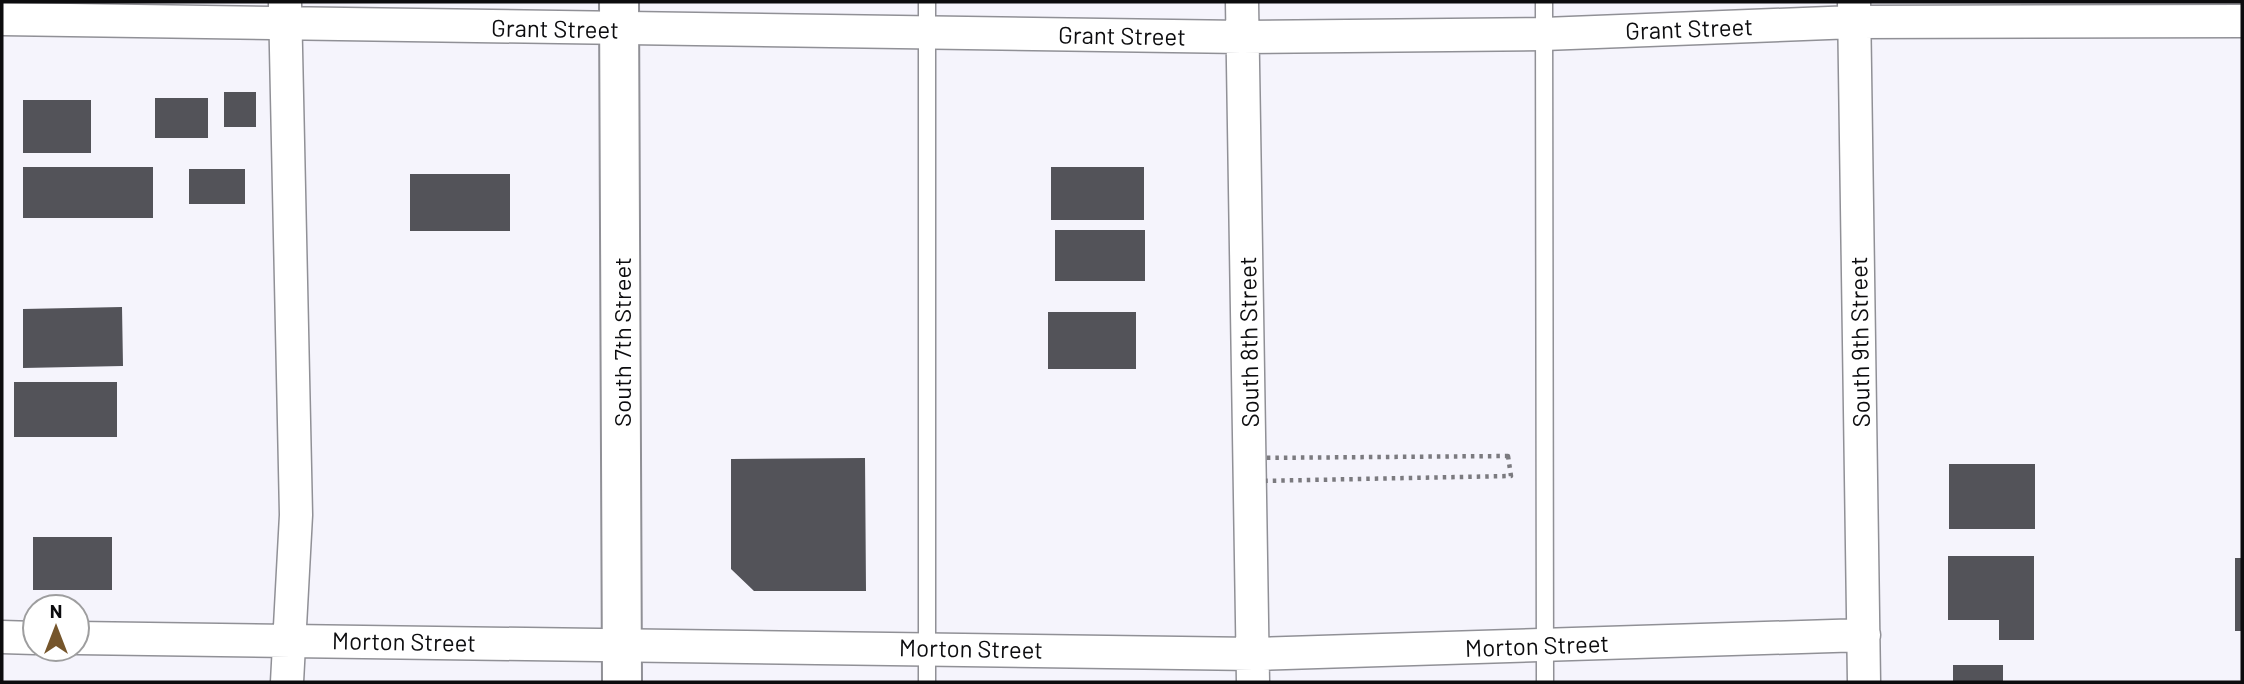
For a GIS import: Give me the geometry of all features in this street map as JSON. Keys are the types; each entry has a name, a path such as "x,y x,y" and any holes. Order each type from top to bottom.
{"main road":[{"name":"South 7th Street","path":"619,15 622,682"}],"street":[{"name":"South 8th Street","path":"1242,2 1254,668"},
{"name":"Grant Street","path":"2,19 285,12 619,15 927,33 1242,37 1544,34 1854,12 2242,21"},
{"path":"285,12 296,515 287,682"},
{"name":"South 9th Street","path":"1854,12 1864,682"},
{"name":"Morton Street","path":"91,638 927,647 1254,668 1545,645 1864,635"},
{"path":"2,637 21,638"}],"lane":[{"path":"927,2 928,682"},
{"path":"1545,2 1545,682"}],"path":[{"path":"1508,456 1511,476 1258,481 1250,458 1508,456"}],"building":[{"path":"224,92 256,92 256,127 224,127"},
{"path":"155,98 208,98 208,138 155,138"},
{"path":"23,100 91,100 91,153 23,153"},
{"path":"23,167 153,167 153,218 23,218"},
{"path":"1051,167 1144,167 1144,220 1051,220"},
{"path":"189,169 245,169 245,204 189,204"},
{"path":"410,174 510,174 510,231 410,231"},
{"path":"1055,230 1145,230 1145,281 1055,281"},
{"path":"122,307 123,366 23,368 23,309"},
{"path":"1048,312 1136,312 1136,369 1048,369"},
{"path":"14,382 117,382 117,437 14,437"},
{"path":"865,458 866,591 754,591 731,569 731,459"},
{"path":"1949,464 2035,464 2035,529 1949,529"},
{"path":"33,537 112,537 112,590 33,590"},
{"path":"1948,556 2034,556 2034,640 1999,640 1999,620 1948,620"},
{"path":"2235,558 2242,558 2242,631 2235,631"},
{"path":"1953,665 2003,665 2003,682 1953,682"}]}
